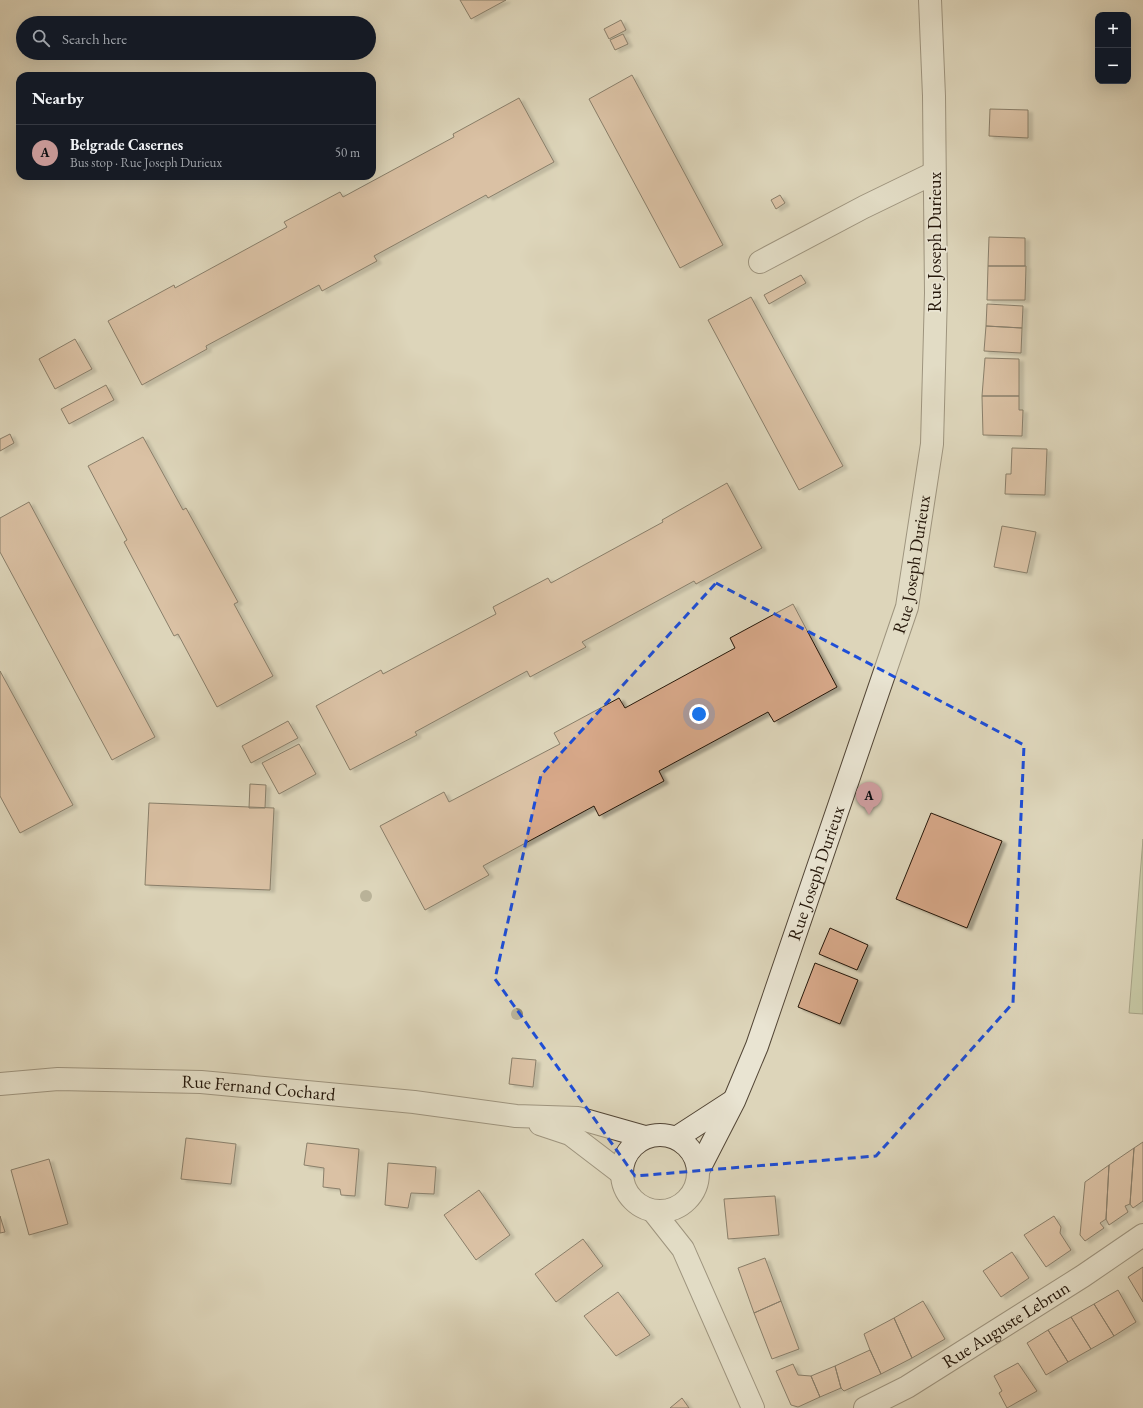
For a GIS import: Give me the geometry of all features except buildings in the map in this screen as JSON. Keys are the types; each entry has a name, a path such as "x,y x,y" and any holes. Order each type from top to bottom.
{"street":[{"name":"Rue Joseph Durieux","path":"698,1171 734,1101 757,1046 907,607 932,444 936,293 934,96 930,0"},
{"path":"760,262 864,207 934,173"},
{"name":"Rue Fernand Cochard","path":"0,1084 58,1079 201,1082 414,1102 516,1116 578,1118 645,1137"},
{"path":"676,1138 734,1101"},
{"name":"Rue Fernand Cochard","path":"516,1116 570,1134 621,1173"},
{"path":"666,1135 676,1138 685,1143 692,1151 696,1160 698,1171 697,1183 692,1194 684,1203 675,1208 664,1211 653,1211 640,1206 630,1197 624,1186 621,1173 630,1148 645,1137 666,1135"},
{"path":"683,1249 684,1203"},
{"path":"653,1211 683,1249 753,1408"},
{"name":"Rue Auguste Lebrun","path":"865,1408 907,1387 1083,1276 1143,1235"}],"highlighted area":[{"path":"716,583 1024,745 1013,1003 876,1156 635,1176 495,979 541,775"}],"green space":[{"path":"1143,839 1143,1014 1129,1013"}],"place":[{"name":"Belgrade Casernes","path":"869,815"}]}
